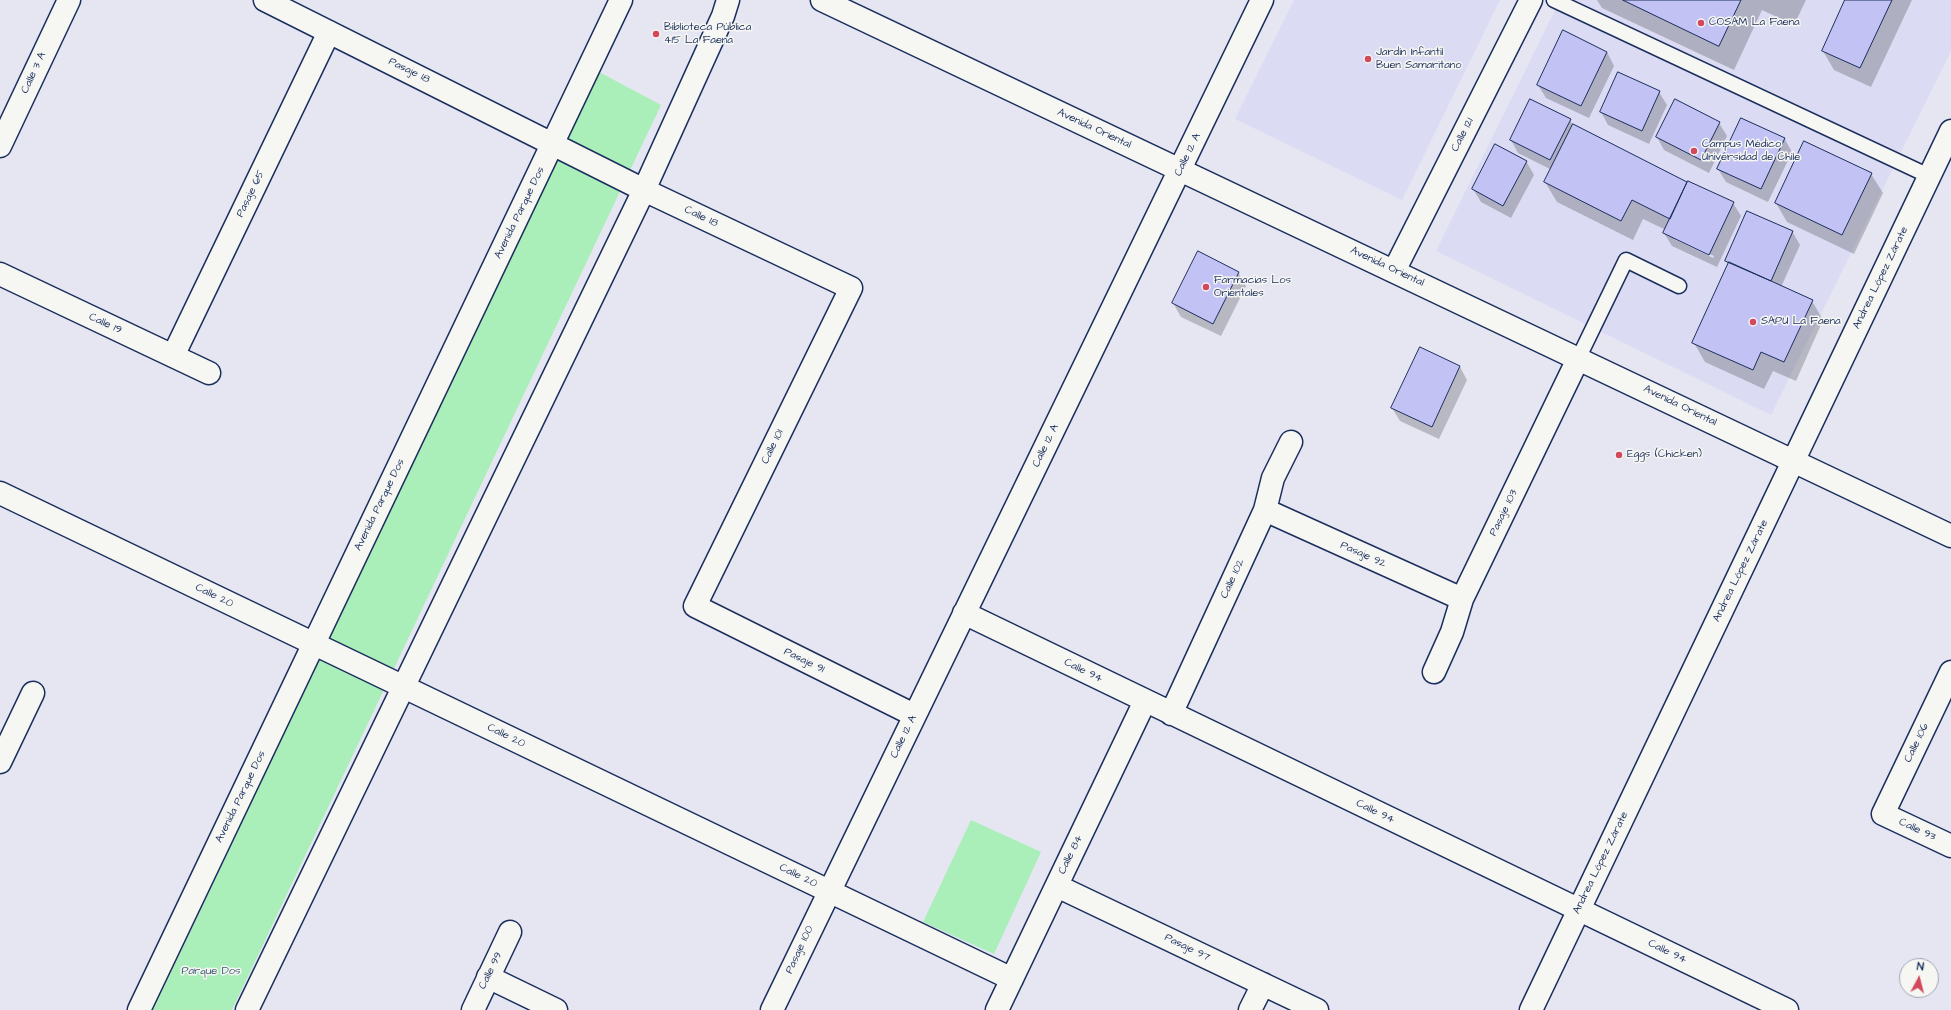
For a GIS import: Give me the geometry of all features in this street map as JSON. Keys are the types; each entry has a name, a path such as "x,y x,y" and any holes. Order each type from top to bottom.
{"street":[{"name":"Calle 3 A","path":"0,146 69,0"},
{"name":"Pasaje 18","path":"265,0 553,143"},
{"name":"Avenida Parque Dos","path":"139,1010 621,0"},
{"path":"247,1010 644,190 723,16 728,0"},
{"name":"Avenida Oriental","path":"822,0 1579,358 1951,536"},
{"name":"Calle 12 A","path":"828,891 1181,170 1262,0"},
{"name":"Calle 121","path":"1394,271 1531,0"},
{"name":"Pasaje 65","path":"173,356 329,32"},
{"name":"Andrea López Zárate","path":"1531,1010 1951,131"},
{"name":"Calle 18","path":"553,143 644,190 851,288"},
{"name":"Calle 19","path":"0,274 209,373"},
{"name":"Calle 101","path":"695,606 851,288"},
{"name":"Pasaje 103","path":"1434,672 1452,632 1462,599 1579,358"},
{"name":"Calle 102","path":"1171,714 1264,510 1273,478 1291,442"},
{"name":"Calle 20","path":"0,493 1012,979"},
{"name":"Pasaje 92","path":"1264,510 1462,599"},
{"name":"Pasaje 91","path":"695,606 914,715"},
{"name":"Calle 94","path":"964,614 1787,1010"},
{"name":"Calle 106","path":"1883,814 1951,672"},
{"path":"1,756 34,693"},
{"name":"Calle 84","path":"997,1010 1145,701"},
{"name":"Calle 93","path":"1883,814 1951,846"},
{"name":"Pasaje 97","path":"1057,886 1318,1010"},
{"name":"Pasaje 100","path":"772,1010 828,891"},
{"name":"Calle 99","path":"473,1010 510,932"},
{"path":"488,978 556,1010"},
{"path":"1250,1010 1263,984"}],"lane":[{"path":"1554,0 1929,176"},
{"path":"1579,358 1626,260 1679,286"}],"shaded area":[{"name":"Jardín Infantil Buen Samaritano","path":"1294,0 1500,0 1402,200 1235,119"},
{"name":"Campus Médico Universidad de Chile","path":"1560,0 1951,0 1951,51 1771,415 1436,251"}],"green space":[{"name":"Parque Dos","path":"599,72 661,105 232,1010 153,1010"},
{"path":"971,820 1041,852 994,954 923,922"}],"building":[{"name":"COSAM La Faena","path":"1623,0 1741,0 1719,46"},
{"path":"1845,0 1892,0 1860,68 1822,51"},
{"path":"1563,30 1607,52 1581,106 1537,85"},
{"path":"1618,72 1660,91 1642,131 1600,112"},
{"path":"1530,99 1571,119 1550,160 1510,140"},
{"path":"1675,99 1720,122 1701,160 1656,137"},
{"path":"1741,118 1785,138 1761,189 1717,169"},
{"path":"1573,124 1687,182 1670,219 1632,200 1621,221 1544,182"},
{"path":"1804,141 1872,173 1842,235 1775,203"},
{"path":"1495,144 1527,161 1503,206 1472,189"},
{"path":"1688,181 1734,202 1709,255 1663,233"},
{"path":"1747,211 1793,231 1771,281 1725,261"},
{"name":"Farmacias Los Orientales","path":"1198,251 1239,272 1213,324 1172,303"},
{"name":"SAPU La Faena","path":"1729,262 1813,300 1784,362 1761,352 1753,370 1692,343"},
{"path":"1420,347 1460,366 1432,427 1391,408"}],"place":[{"name":"COSAM La Faena","path":"1701,23"},
{"name":"Biblioteca Pública 415 La Faena","path":"656,34"},
{"name":"Jardín Infantil Buen Samaritano","path":"1368,59"},
{"name":"Campus Médico Universidad de Chile","path":"1694,151"},
{"name":"Farmacias Los Orientales","path":"1206,287"},
{"name":"SAPU La Faena","path":"1753,322"},
{"name":"Eggs (Chicken)","path":"1619,455"}]}
